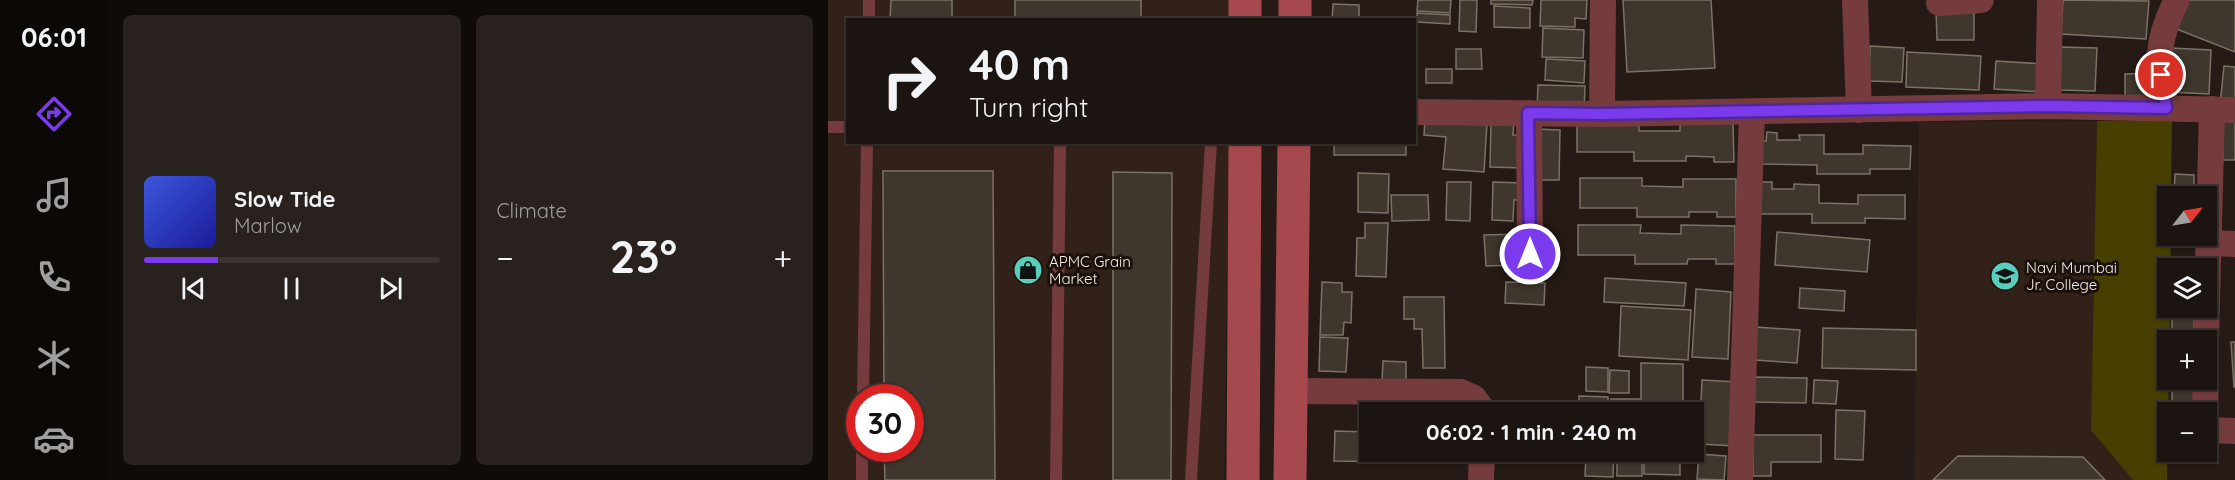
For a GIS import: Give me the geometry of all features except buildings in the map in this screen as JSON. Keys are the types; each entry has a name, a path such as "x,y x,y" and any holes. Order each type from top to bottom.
{"main road":[{"path":"1245,0 1245,18"},
{"path":"1295,0 1295,18"},
{"path":"1243,480 1245,144"},
{"path":"1290,480 1294,144"}],"street":[{"path":"1602,114 1603,0"},
{"path":"1855,0 1859,110"},
{"path":"1939,3 1981,0"},
{"path":"2048,106 2050,0"},
{"path":"2166,108 2158,58 2165,23 2177,0"},
{"path":"1416,112 1602,114 2048,106 2223,110 2215,186"},
{"path":"1740,480 1752,111"},
{"path":"1528,113 1530,254"},
{"path":"2217,243 2235,244"},
{"path":"2206,330 2209,246"},
{"path":"1291,391 1461,392 1474,398 1477,402"},
{"path":"2217,430 2235,431"},
{"path":"1481,480 1482,462"}],"lane":[{"path":"868,18 869,0"},
{"path":"828,127 846,127"},
{"path":"863,384 867,144"},
{"path":"1056,480 1060,144"},
{"path":"1191,480 1211,144"},
{"path":"862,462 862,480"}],"shaded area":[{"name":"APMC Grain Market","path":"828,0 1232,0 1232,18 846,18 846,144 1229,144 1224,480 828,480"},
{"path":"2172,120 2171,186 2157,186 2157,246 2171,246 2170,258 2157,258 2157,318 2170,318 2170,330 2157,330 2157,390 2169,390 2168,402 2157,402 2157,462 2167,462 2167,480 2133,480 2091,430 2097,121"},
{"name":"Navi Mumbai Jr. College","path":"2097,121 2091,430 2133,480 1914,480 1919,122"}],"place":[{"name":"APMC Grain Market","path":"1028,270"},
{"name":"Navi Mumbai Jr. College","path":"2005,276"}],"route":[{"path":"1530,254 1528,113 1602,114 2048,106 2166,108 2161,75"}]}
